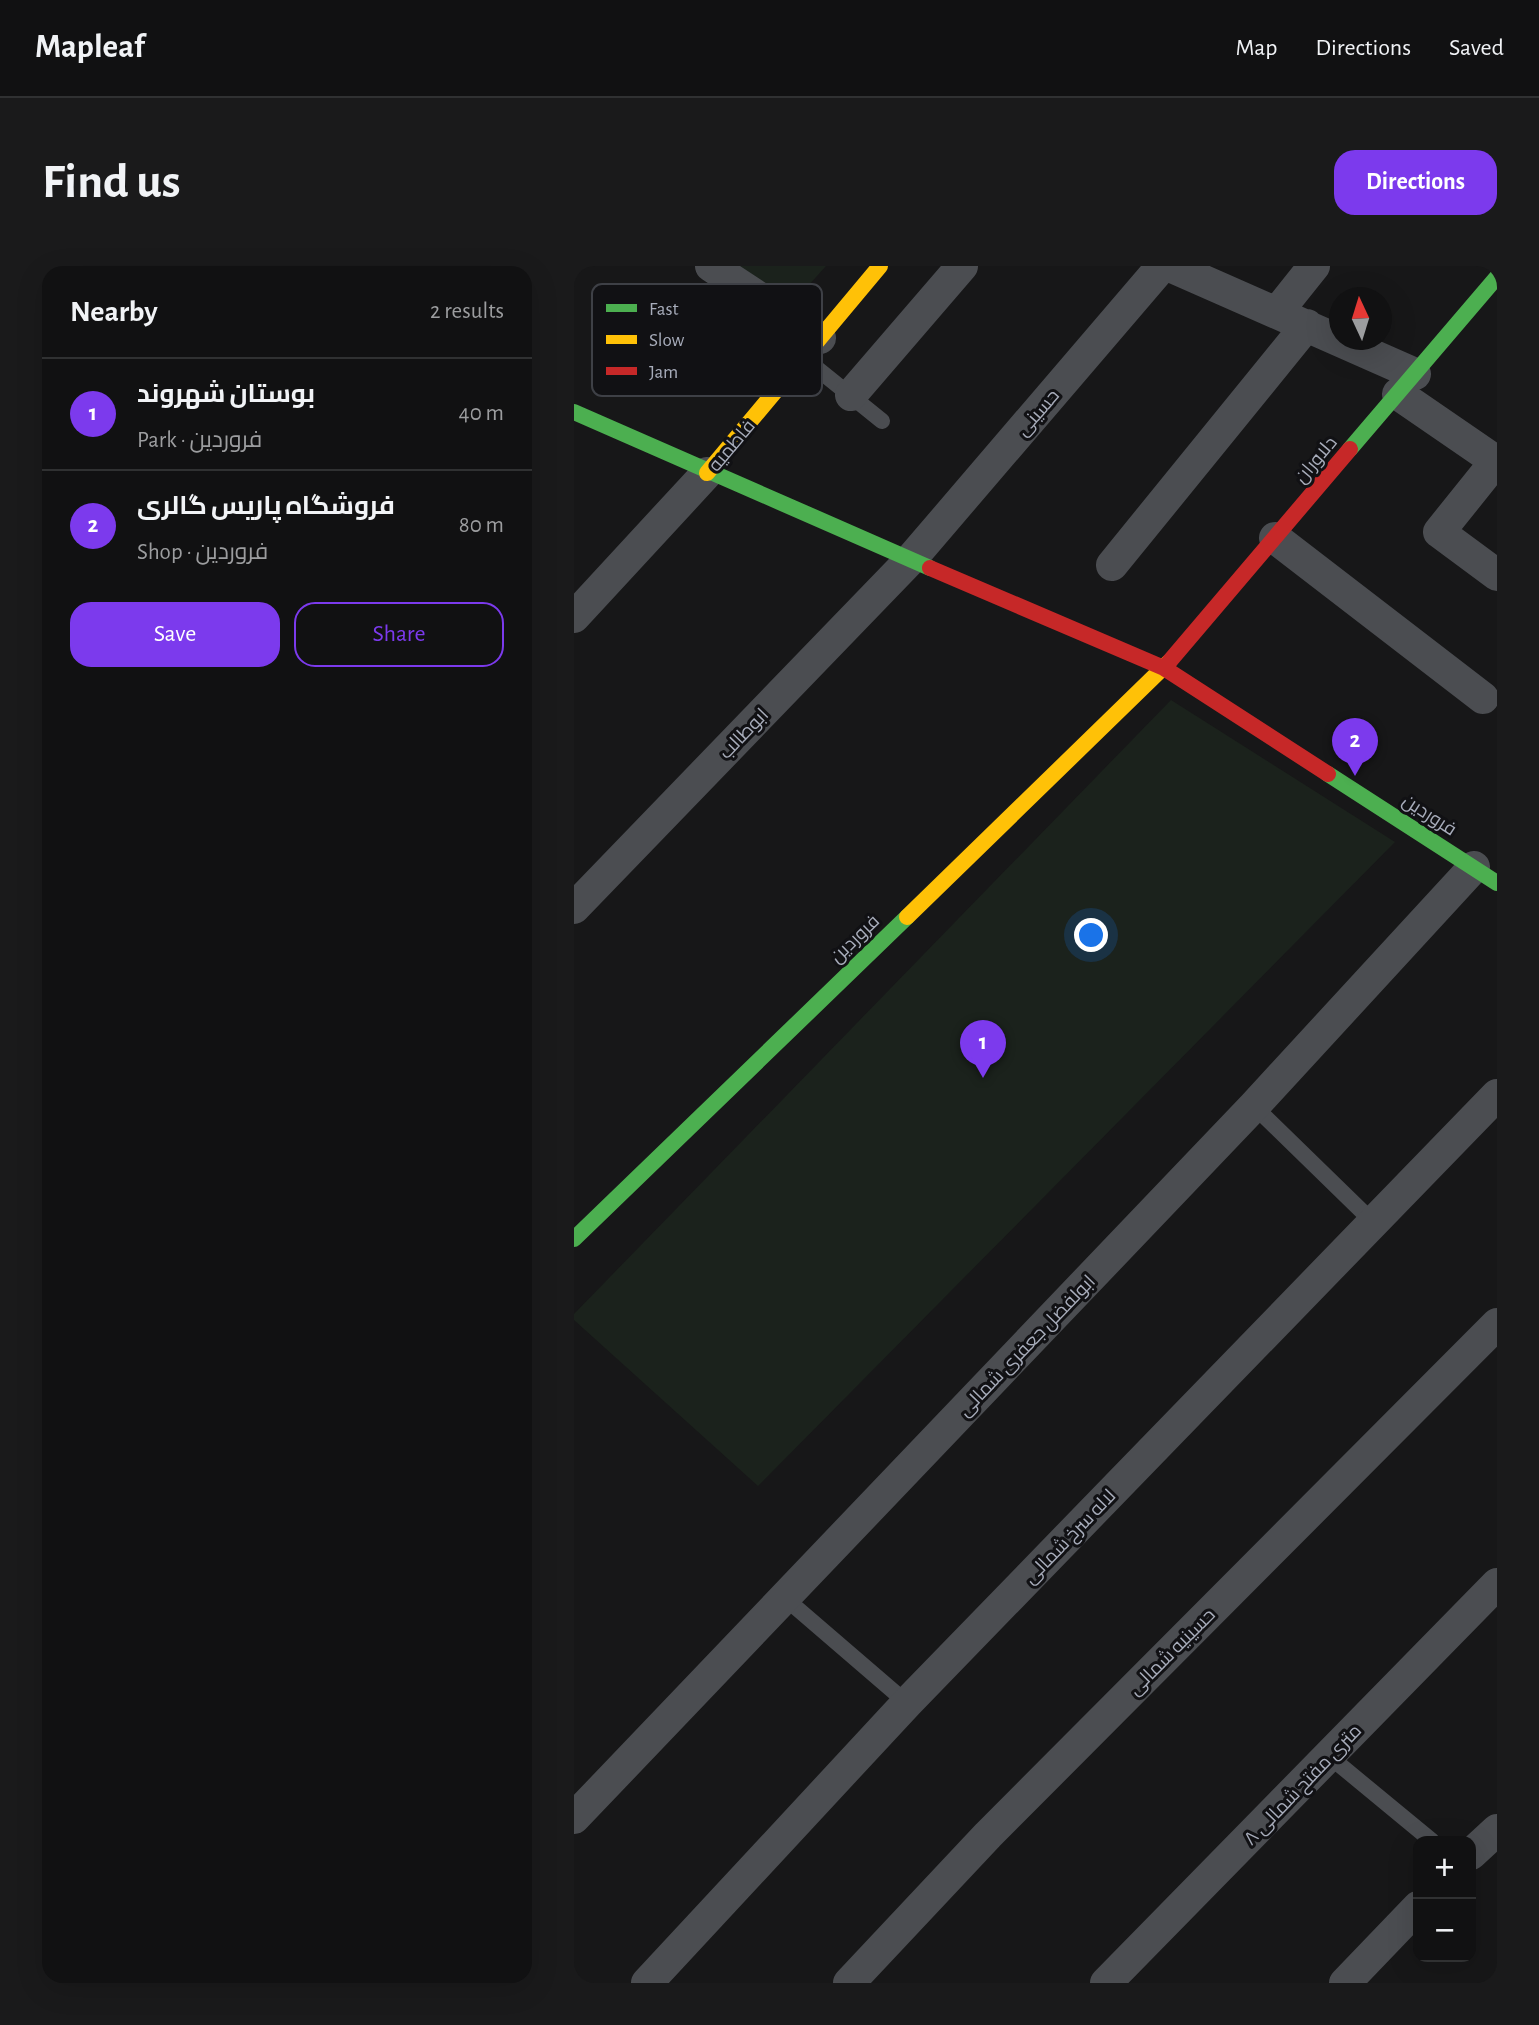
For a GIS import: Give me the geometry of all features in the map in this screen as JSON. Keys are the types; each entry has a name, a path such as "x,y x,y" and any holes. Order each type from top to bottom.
{"street":[{"path":"711,266 733,284"},
{"name":"فاطمیه","path":"822,336 880,266"},
{"path":"851,395 962,266"},
{"name":"حسینی","path":"912,558 1162,266"},
{"path":"1170,266 1307,325 1406,384 1497,462 1439,532 1497,575"},
{"path":"1278,311 1314,266"},
{"name":"دلاوران","path":"1164,668 1497,277"},
{"path":"1111,565 1307,325"},
{"name":"فاطمیه","path":"574,617 707,473 772,396"},
{"name":"فروردین","path":"574,412 707,473 912,558 1164,668 1486,875"},
{"path":"1275,538 1483,698"},
{"name":"ابوطالب","path":"574,908 912,558"},
{"name":"فروردین","path":"574,1239 1164,668"},
{"name":"ابولفضل جعفری شمالی","path":"574,1818 1254,1106 1486,875"},
{"name":"لاله سرخ شمالی","path":"647,1983 907,1703 1497,1095"},
{"name":"حسینیه شمالی","path":"849,1983 998,1825 1497,1324"},
{"name":"۸ متری مفتح شمالی","path":"1105,1983 1497,1584"},
{"path":"1476,1849 1497,1830"},
{"path":"1345,1983 1413,1912"}],"lane":[{"path":"822,360 851,395 882,421"},
{"path":"1254,1106 1373,1222"},
{"path":"785,1598 907,1703"},
{"path":"1329,1756 1426,1836"}],"shaded area":[{"path":"733,266 826,266 810,284 759,284"},
{"path":"1171,700 1395,842 758,1486 574,1320 574,1314"}],"traffic: fast":[{"path":"1350,449 1497,277"},
{"path":"574,412 930,568"},
{"path":"1328,774 1497,883"},
{"path":"574,1239 907,917"}],"traffic: slow":[{"path":"822,335 880,266"},
{"path":"707,473 771,396"},
{"path":"907,917 1169,662"}],"traffic: jam":[{"path":"1169,662 1350,449"},
{"path":"930,568 1164,668 1328,774"}],"place":[{"name":"فروشگاه پاریس گالری","path":"1355,776"},
{"name":"بوستان شهروند","path":"983,1078"}]}
